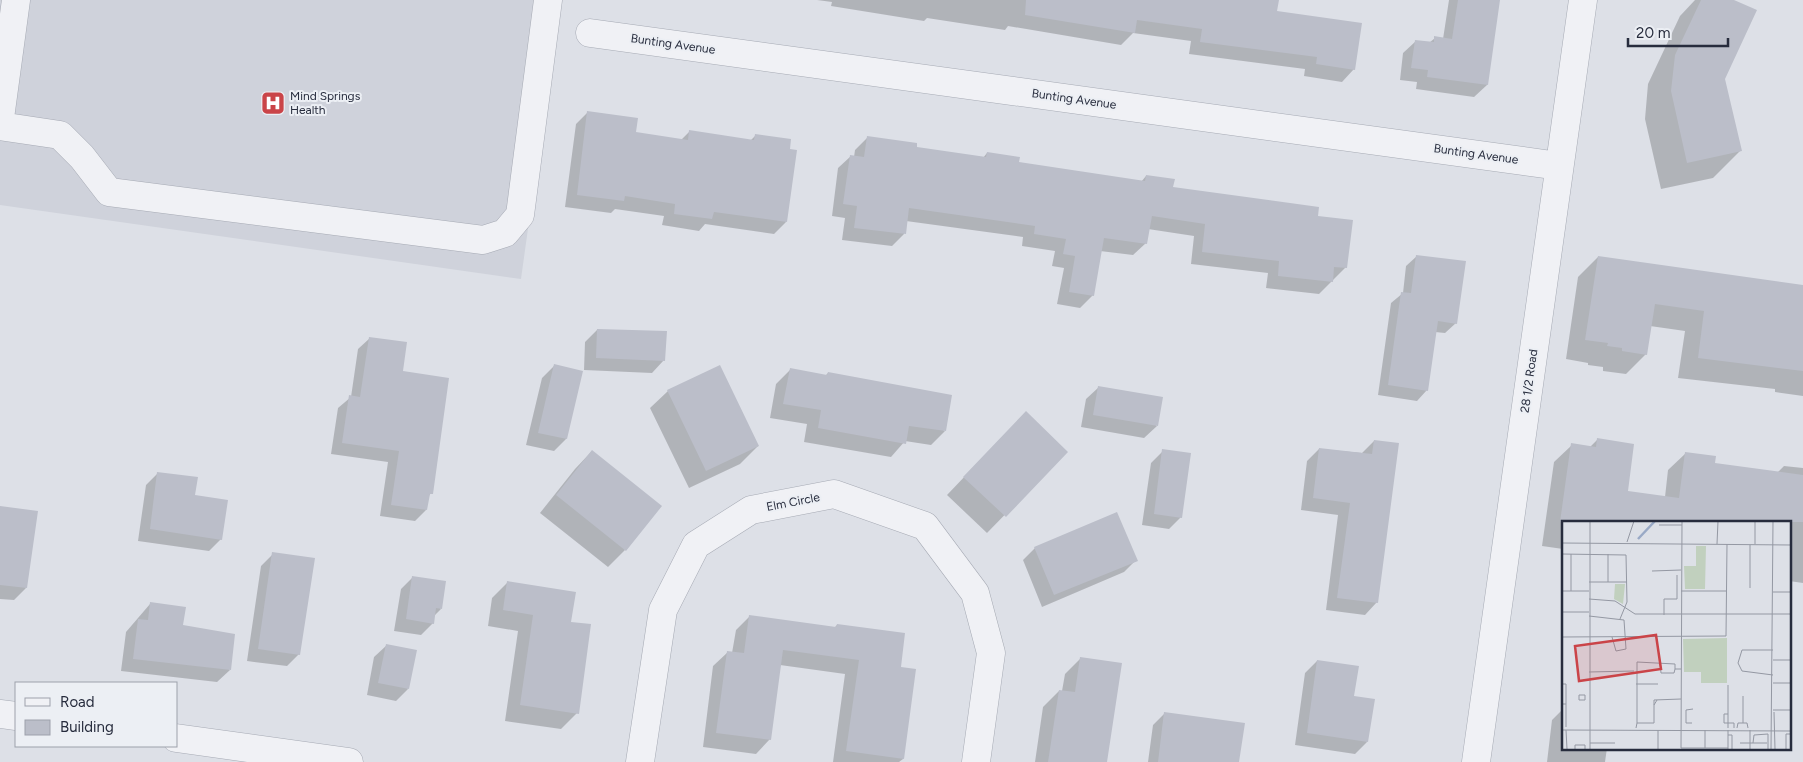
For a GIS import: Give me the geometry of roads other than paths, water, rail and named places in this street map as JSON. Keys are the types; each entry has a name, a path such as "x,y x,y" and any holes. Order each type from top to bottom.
{"street":[{"path":"0,118 16,0"},
{"path":"0,126 60,134 82,157 108,192 483,240 505,233 520,215 548,0"},
{"name":"28 1/2 Road","path":"1476,762 1583,0"},
{"name":"Bunting Avenue","path":"590,33 1559,166"},
{"name":"Elm Circle","path":"640,762 663,610 696,545 752,510 834,494 925,526 975,593 991,653 976,762"},
{"path":"0,714 15,716"},
{"path":"178,738 349,762"}],"place":[{"name":"Mind Springs Health","path":"273,103"}]}
